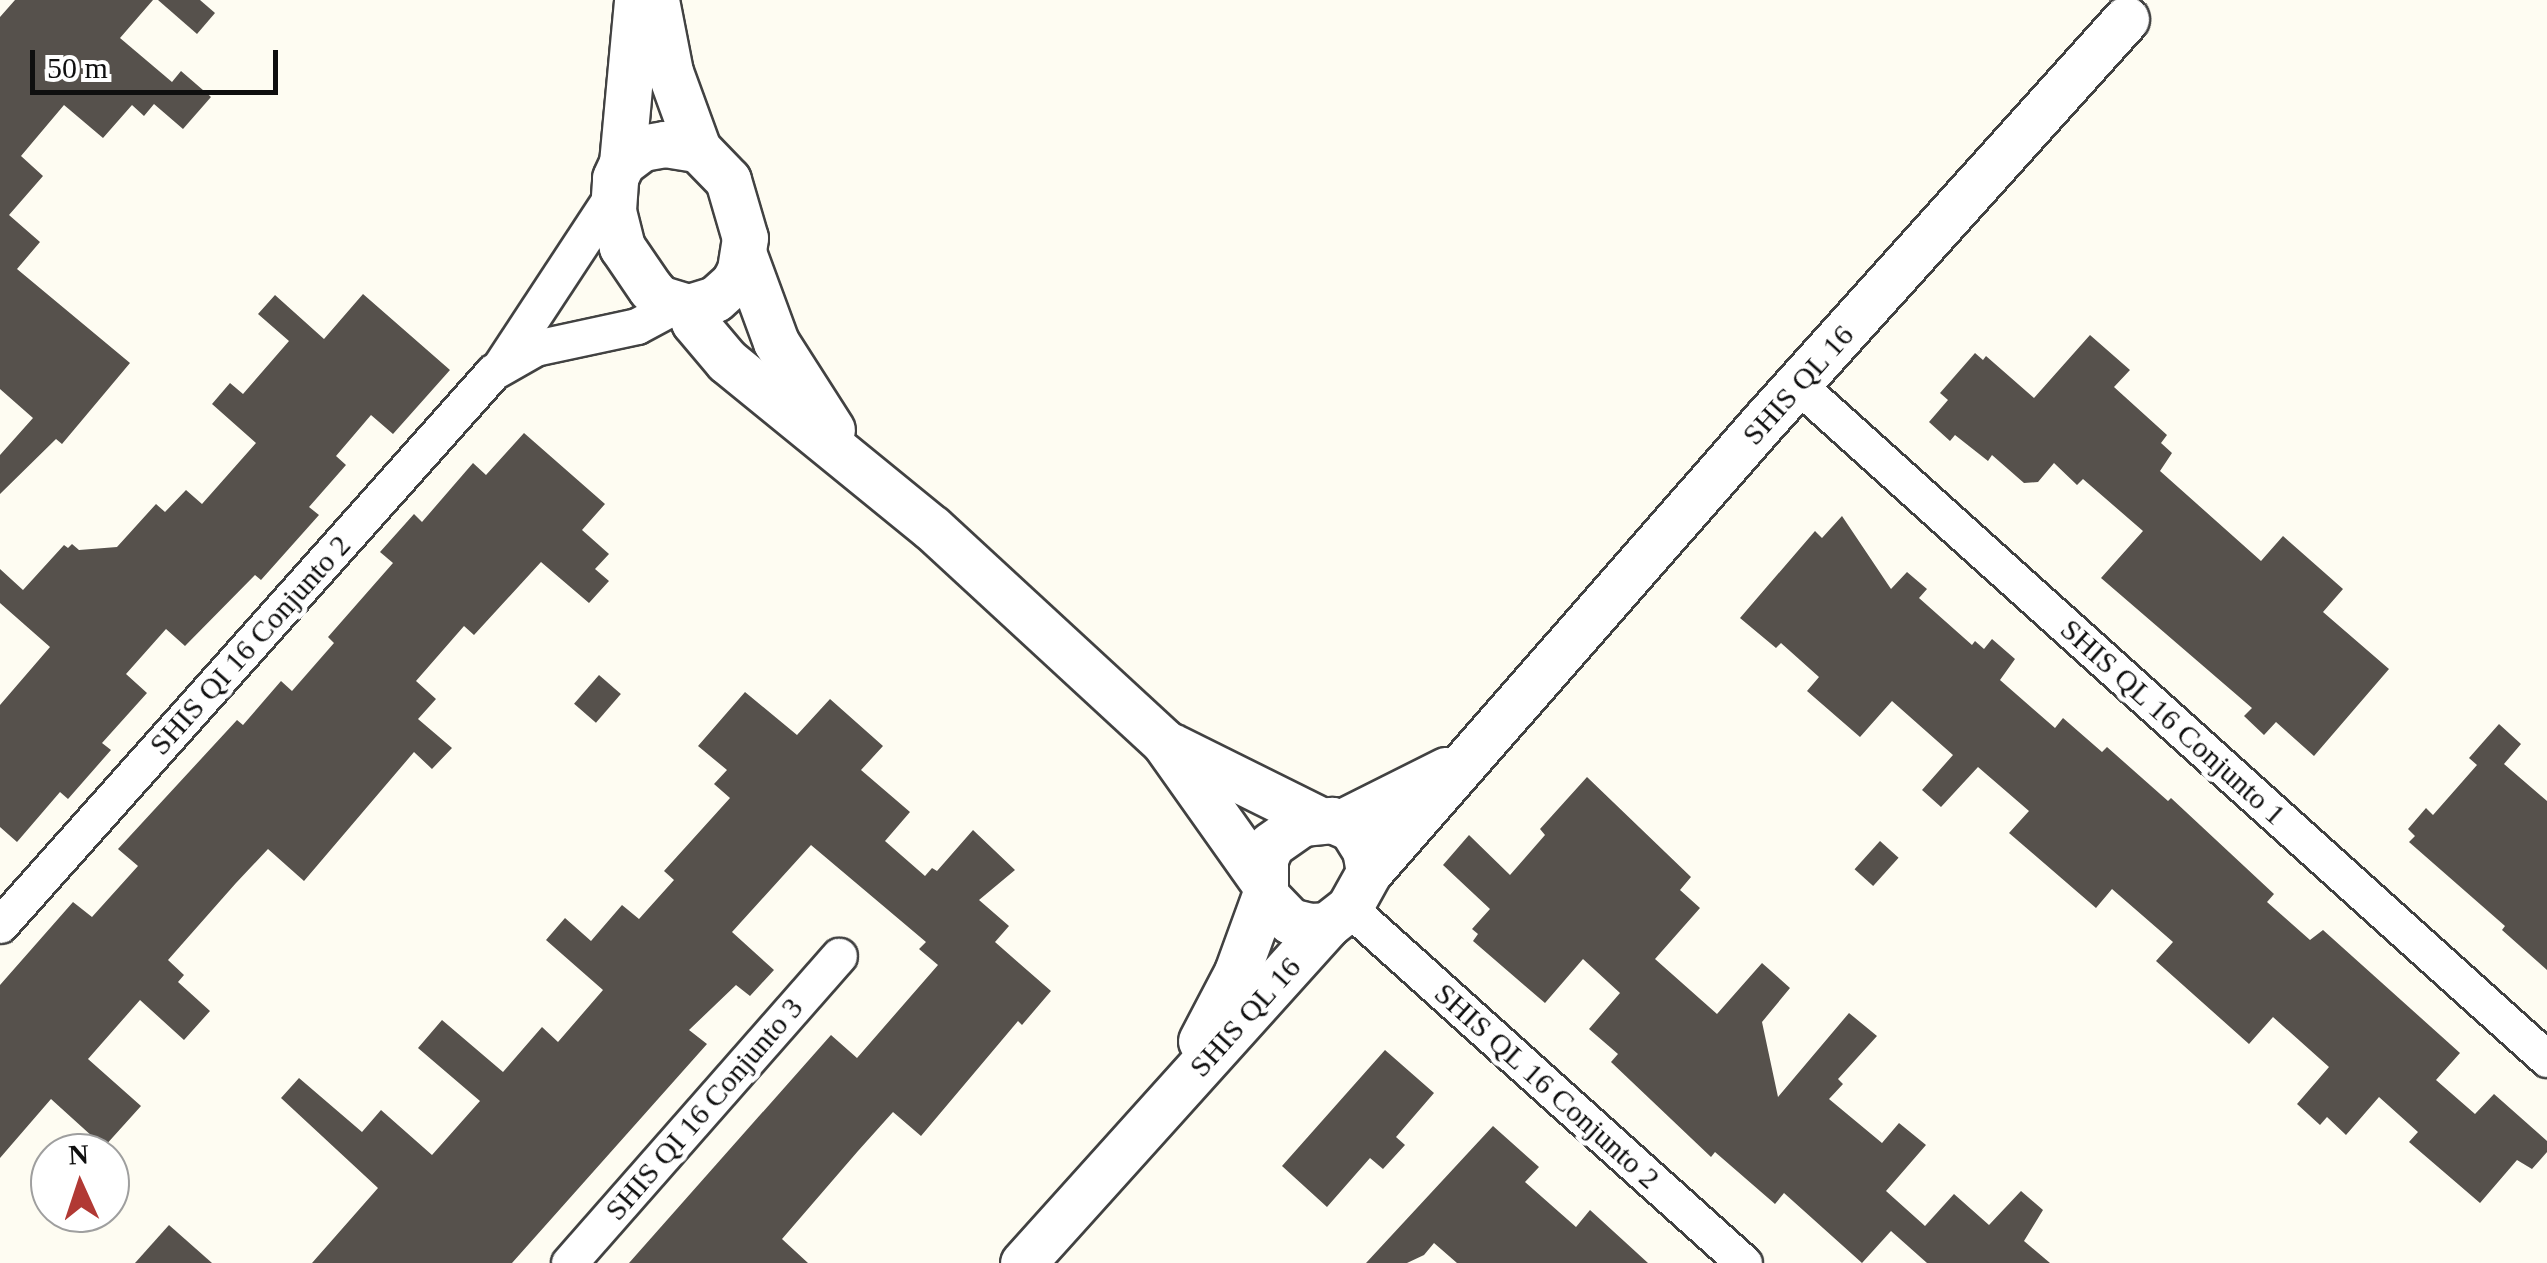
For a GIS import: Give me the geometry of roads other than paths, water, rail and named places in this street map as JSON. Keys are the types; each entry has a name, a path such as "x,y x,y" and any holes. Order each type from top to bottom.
{"street":[{"path":"636,0 617,179 622,247 659,298 683,305 723,294 740,270 745,238 734,192 698,149 670,72 656,0"},
{"name":"SHIS QL 16","path":"1022,1263 1160,1106 1230,1036 1798,385 2126,19"},
{"path":"617,179 642,148 665,144 698,149"},
{"name":"SHIS QI 16 Conjunto 2","path":"0,925 501,366 617,179"},
{"path":"744,256 776,342 845,454"},
{"path":"683,305 728,361 816,437 845,454 1164,742 1290,921 1348,902 1365,850 1330,821 1164,742"},
{"name":"SHIS QI 16 Conjunto 2","path":"501,366 562,340 636,326 683,305"},
{"name":"SHIS QL 16 Conjunto 1","path":"1798,385 2547,1059"},
{"name":"SHIS QL 16","path":"1330,821 1473,754"},
{"path":"1264,888 1265,859 1281,834 1330,821"},
{"name":"SHIS QL 16","path":"1160,1106 1224,1002 1264,888"},
{"name":"SHIS QL 16 Conjunto 2","path":"1348,902 1744,1263"},
{"name":"SHIS QI 16 Conjunto 3","path":"569,1263 839,956"}]}
